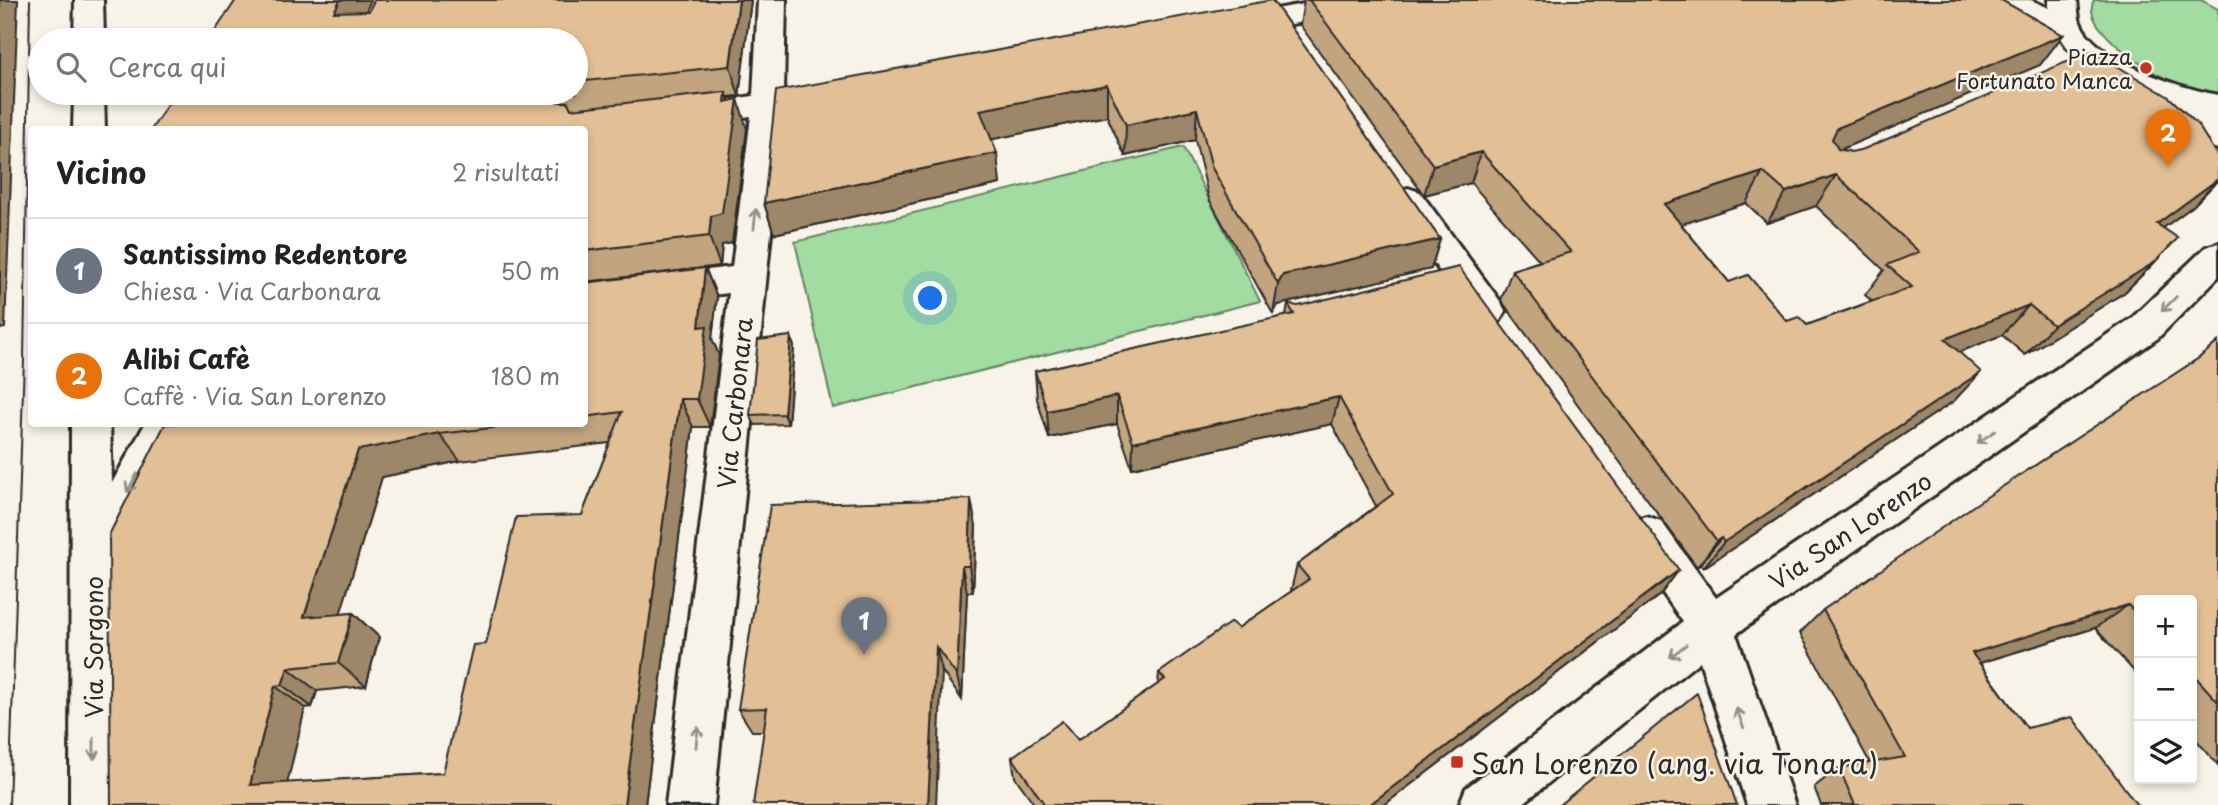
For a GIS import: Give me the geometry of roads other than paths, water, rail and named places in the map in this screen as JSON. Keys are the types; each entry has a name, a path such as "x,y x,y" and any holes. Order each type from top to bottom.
{"street":[{"path":"89,0 89,28"},
{"name":"Via Carbonara","path":"690,805 768,106 772,0"},
{"path":"1204,31 1271,9 1374,0"},
{"path":"2008,0 2065,14 2095,56 2138,82 2204,103 2218,138"},
{"path":"1271,9 1302,52"},
{"path":"2066,68 2095,56"},
{"path":"657,118 768,106 850,92"},
{"path":"89,105 89,126"},
{"path":"1390,176 1446,281 1503,334"},
{"name":"Via San Lorenzo","path":"1483,805 1711,625 2145,328 2218,256"},
{"path":"588,298 748,278"},
{"path":"91,427 92,558"},
{"name":"Via Sorgono","path":"94,805 92,558 163,427"},
{"path":"1624,503 1711,625 1771,805"}],"tram line":[{"path":"30,0 30,28"},
{"path":"9,805 24,360 28,105"}],"place":[{"name":"Piazza Fortunato Manca","path":"2146,68"},
{"name":"Alibi Cafè","path":"2168,167"},
{"name":"Santissimo Redentore","path":"864,655"},
{"name":"San Lorenzo (ang. via Tonara)","path":"1457,762"}]}
